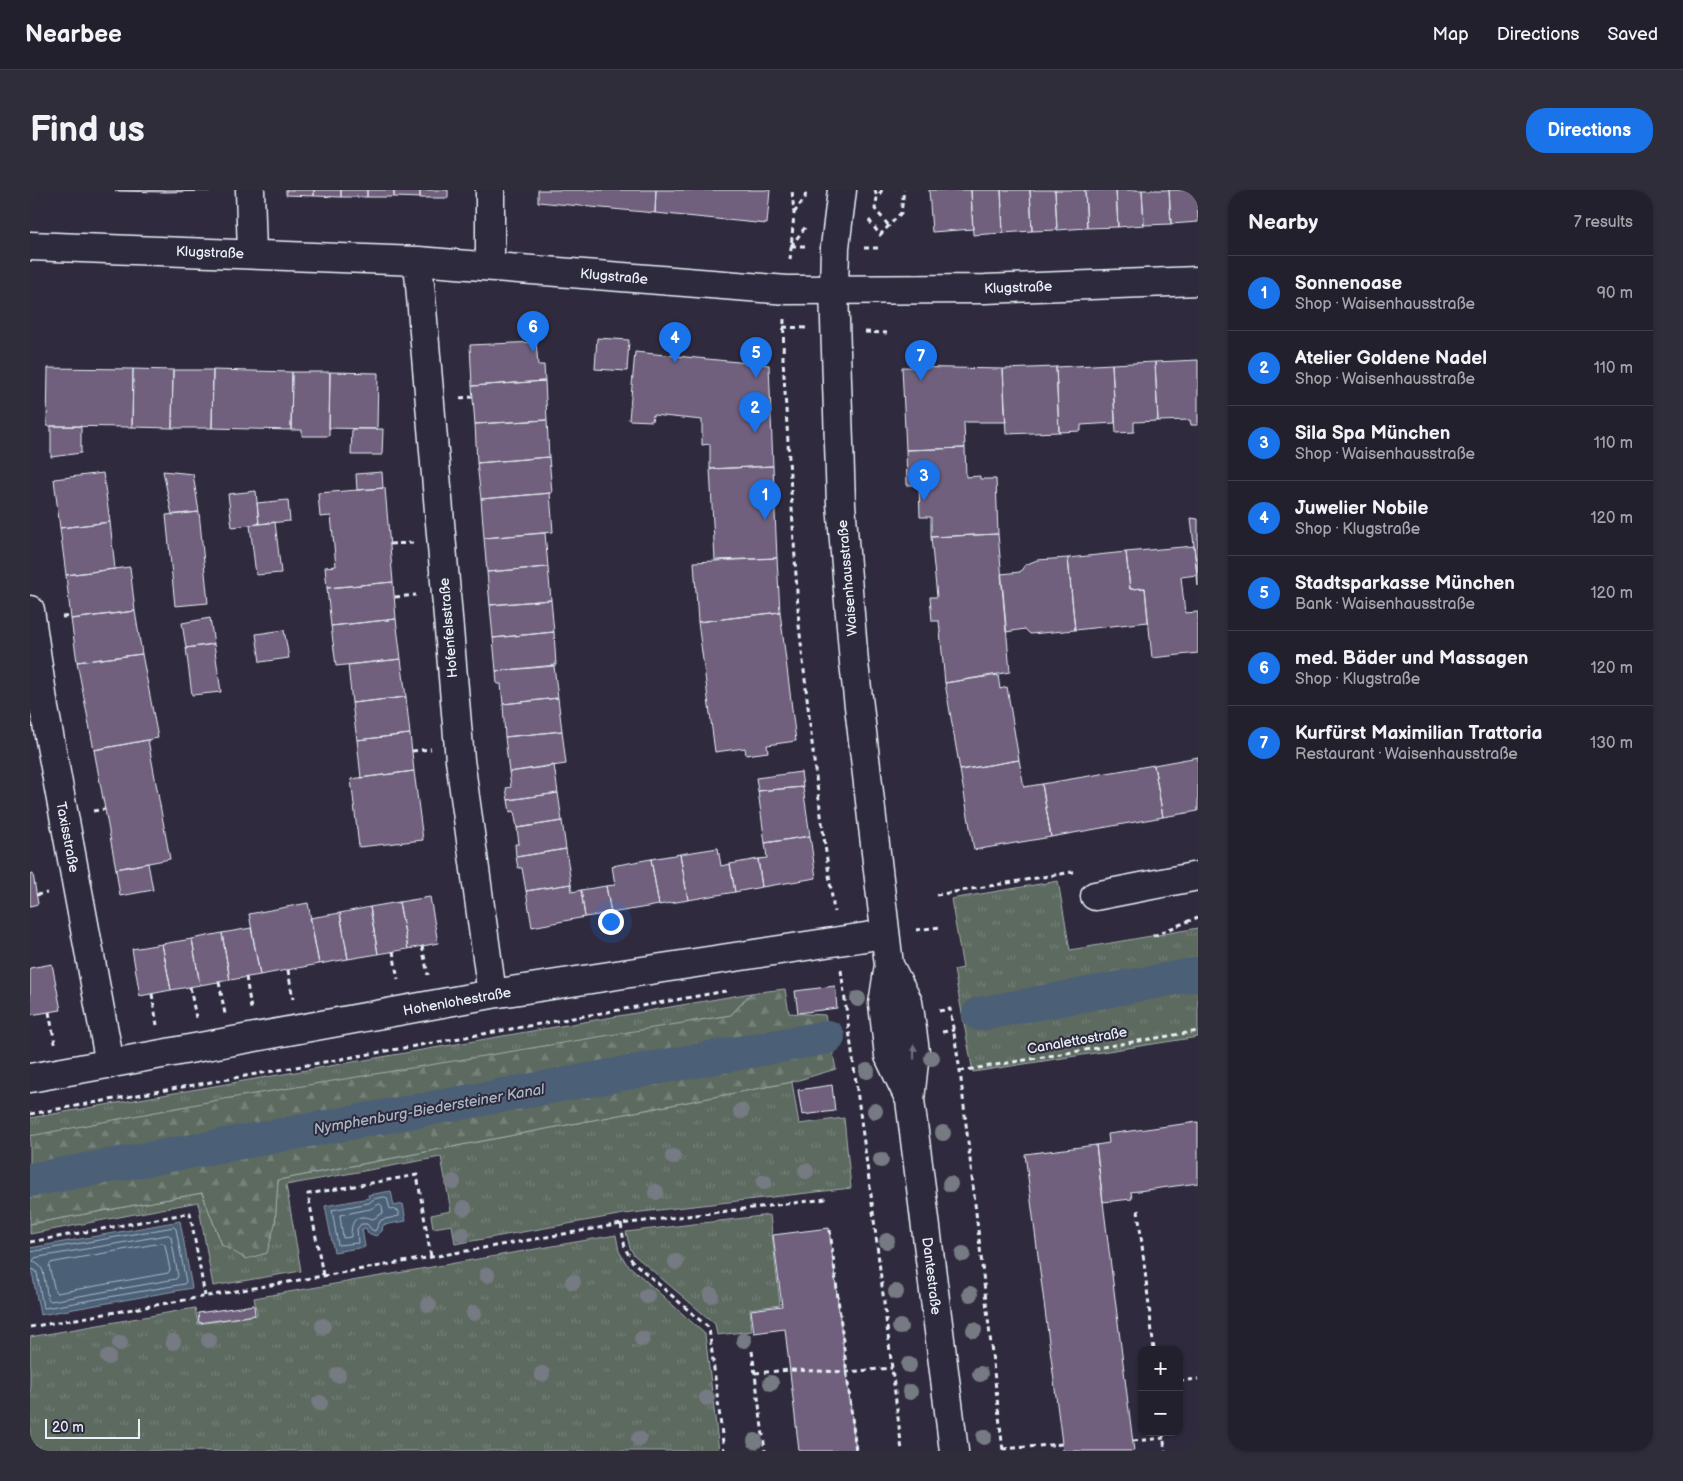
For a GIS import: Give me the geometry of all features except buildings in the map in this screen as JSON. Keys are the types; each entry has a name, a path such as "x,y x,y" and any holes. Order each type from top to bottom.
{"street":[{"path":"250,190 252,253"},
{"path":"490,190 490,266"},
{"name":"Waisenhausstraße","path":"842,190 835,247 834,290 841,504 854,663 889,965"},
{"name":"Klugstraße","path":"30,246 252,253 418,261 787,290 986,289 1198,281"},
{"name":"Hofenfelsstraße","path":"418,261 459,753 492,994"},
{"name":"Taxisstraße","path":"30,610 44,708 110,1064"},
{"path":"1095,896 1198,876"},
{"name":"Hohenlohestraße","path":"30,1078 492,994 885,934"},
{"name":"Dantestraße","path":"889,965 908,1002 916,1052 910,1100 954,1451"}],"path":[{"path":"792,190 794,214 783,359 799,625 815,770 871,1194 902,1451"},
{"path":"794,214 805,198 806,190"},
{"path":"875,190 877,198"},
{"path":"882,190 877,198 875,209 889,226"},
{"path":"880,235 901,213 904,190"},
{"path":"455,398 473,397"},
{"path":"58,617 71,616"},
{"path":"412,751 432,748"},
{"path":"936,895 1080,870"},
{"path":"1153,936 1198,917"},
{"path":"422,946 428,976"},
{"path":"393,951 398,981"},
{"path":"288,970 294,1005"},
{"path":"832,973 841,971"},
{"path":"246,977 251,1012"},
{"path":"219,982 225,1017"},
{"path":"190,987 196,1016"},
{"path":"30,1114 734,990"},
{"path":"152,994 157,1023"},
{"path":"950,1009 960,1071 1003,1450 1062,1444"},
{"path":"49,1012 53,1037"},
{"name":"Canalettostraße","path":"960,1071 1198,1031"},
{"path":"323,1275 308,1194 318,1192 417,1175 431,1256"},
{"path":"30,1327 621,1224 826,1199"},
{"path":"1138,1210 1154,1346"},
{"path":"30,1242 190,1213 205,1296"},
{"path":"621,1224 625,1248 632,1261 710,1328 724,1451"},
{"path":"830,1230 856,1451"},
{"path":"752,1351 765,1451"},
{"path":"755,1374 790,1370 846,1372 892,1368"},
{"path":"1183,1381 1198,1379"},
{"path":"1133,1441 1164,1438 1165,1451"}],"green space":[{"path":"1058,881 1070,950 1198,928 1198,1037 973,1072 954,970 963,968 951,899"},
{"path":"785,989 789,1013 825,1015 836,1069 792,1082 278,1180 275,1224 267,1253 246,1259 222,1245 202,1193 30,1224 30,1136 218,1100 731,1015 751,993"},
{"path":"751,993 731,1015 30,1139 30,1118"},
{"path":"792,1082 799,1124 844,1118 851,1188 624,1214 455,1244 452,1225 433,1228 431,1215 451,1211 441,1157 286,1185 301,1271 213,1286 198,1202 30,1234 30,1224 202,1193 222,1245 275,1224 278,1180"},
{"path":"770,1215 780,1305 750,1309 752,1331 717,1335 715,1324 634,1255 626,1232"},
{"path":"616,1235 619,1251 626,1263 705,1334 719,1451 30,1451 30,1337 195,1308 198,1324 257,1315 254,1298"}],"water":[{"path":"391,1191 394,1206 403,1204 406,1221 383,1225 382,1231 376,1236 368,1233 366,1228 362,1229 365,1247 334,1252 325,1206 369,1198 368,1195"},
{"path":"180,1221 192,1288 40,1315 30,1261 30,1248"}],"waterway":[{"name":"Nymphenburg-Biedersteiner Kanal","path":"979,1014 1198,974"},
{"name":"Nymphenburg-Biedersteiner Kanal","path":"30,1180 828,1037"}],"place":[{"name":"med. Bäder und Massagen","path":"533,352"},
{"name":"Juwelier Nobile","path":"675,363"},
{"name":"Stadtsparkasse München","path":"756,378"},
{"name":"Kurfürst Maximilian Trattoria","path":"921,381"},
{"name":"Atelier Goldene Nadel","path":"755,433"},
{"name":"Sila Spa München","path":"924,501"},
{"name":"Sonnenoase","path":"765,520"}]}
